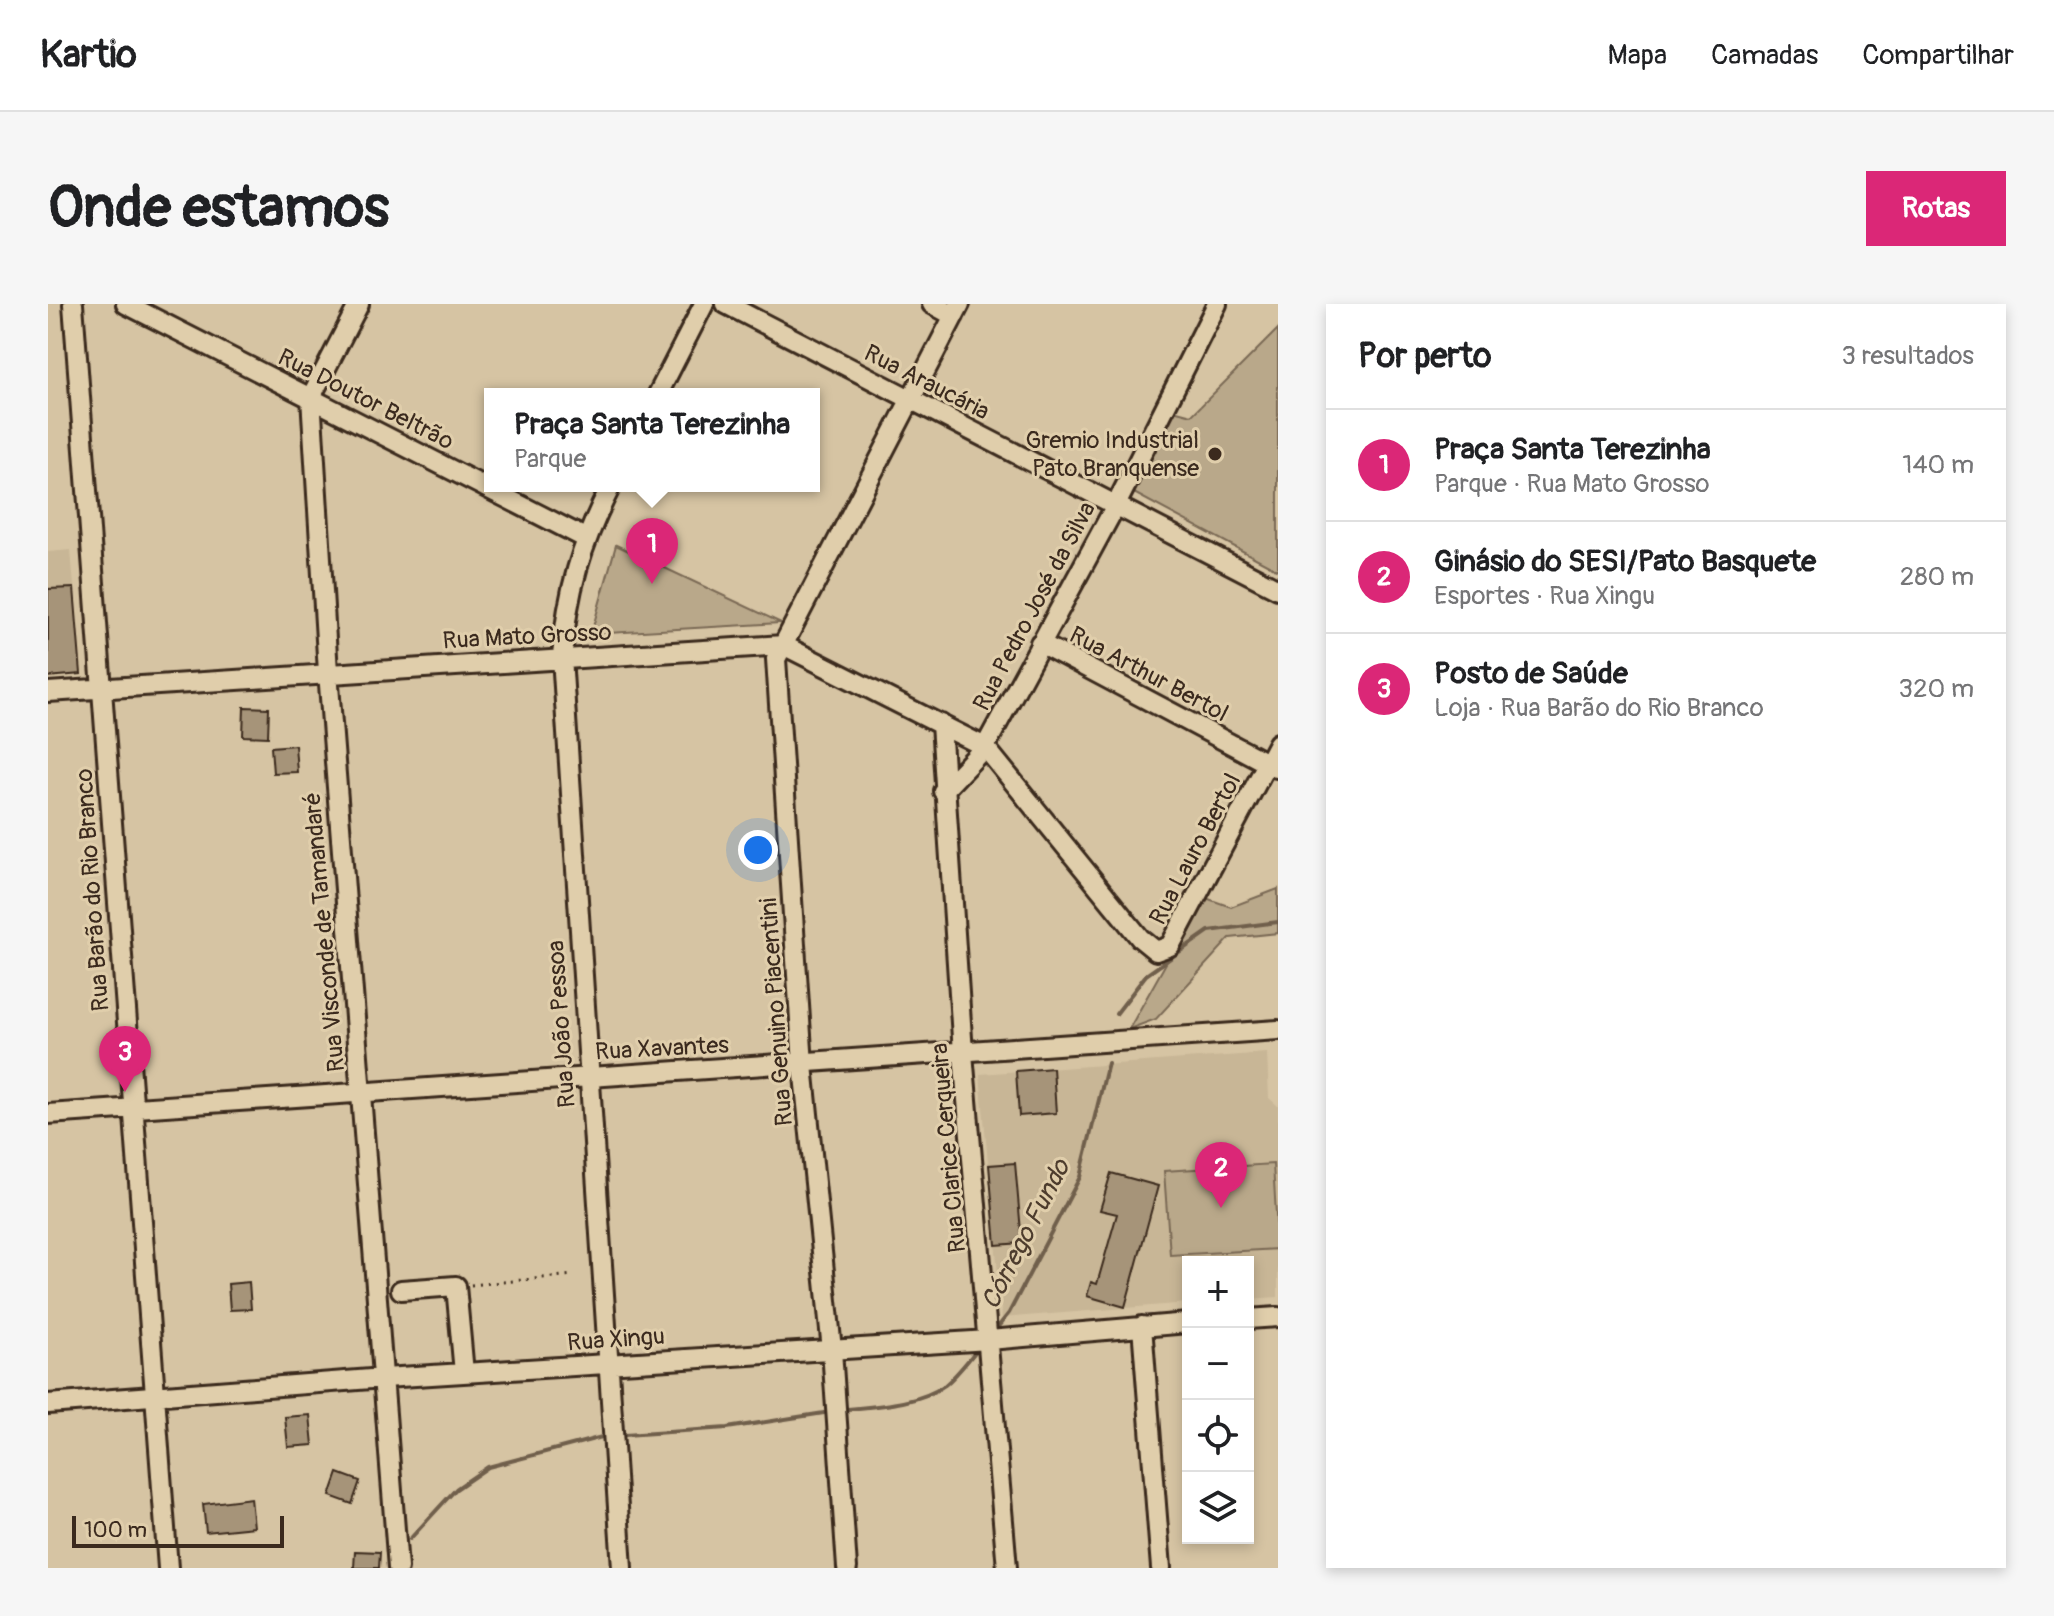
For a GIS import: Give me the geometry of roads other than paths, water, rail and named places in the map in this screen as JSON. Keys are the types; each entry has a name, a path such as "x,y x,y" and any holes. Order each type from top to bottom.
{"street":[{"name":"Rua Barão do Rio Branco","path":"73,304 131,1108 168,1568"},
{"name":"Rua Doutor Beltrão","path":"126,304 484,486"},
{"path":"311,397 359,304"},
{"path":"661,388 704,304"},
{"name":"Rua Araucária","path":"726,304 1278,589"},
{"path":"932,304 957,310"},
{"name":"Rua Pedro José da Silva","path":"943,791 985,747 1116,505 1217,304"},
{"name":"Rua Genuino Piacentini","path":"847,1568 832,1350 803,1065 776,659 957,310"},
{"name":"Rua Visconde de Tamandaré","path":"311,397 328,672 398,1568"},
{"name":"Rua Doutor Beltrão","path":"496,492 585,538"},
{"name":"Rua João Pessoa","path":"608,492 585,538 573,580 562,657 622,1568"},
{"name":"Rua Arthur Bertol","path":"1040,643 1272,766"},
{"name":"Rua Mato Grosso","path":"48,692 783,645 985,747"},
{"name":"Rua Clarice Cerqueira","path":"941,724 943,791 963,1053 1007,1568"},
{"name":"Rua Lauro Bertol","path":"985,747 1140,938 1156,951 1170,946 1272,766 1278,743"},
{"name":"Rua Xavantes","path":"48,1114 588,1076 803,1065 1278,1030"},
{"path":"401,1290 456,1286 464,1373"},
{"path":"1254,1319 1278,1317"},
{"name":"Rua Xingu","path":"48,1404 384,1378 989,1340 1182,1323"},
{"path":"1142,1326 1161,1568"}],"waterway":[{"name":"Córrego Fundo","path":"1116,1014 1146,975 1209,931 1278,922"},
{"name":"Córrego Fundo","path":"997,1328 1009,1313 1080,1177 1108,1063"},
{"name":"Córrego Fundo","path":"847,1409 898,1403 935,1391 953,1378 975,1352"},
{"name":"Córrego Fundo","path":"625,1435 727,1428 824,1413"},
{"name":"Córrego Fundo","path":"410,1539 456,1489 488,1467 602,1437"}],"place":[{"name":"Gremio Industrial Pato Branquense","path":"1215,454"},
{"name":"Praça Santa Terezinha","path":"652,584"},
{"name":"Posto de Saúde","path":"125,1092"},
{"name":"Ginásio do SESI/Pato Basquete","path":"1221,1208"}]}
